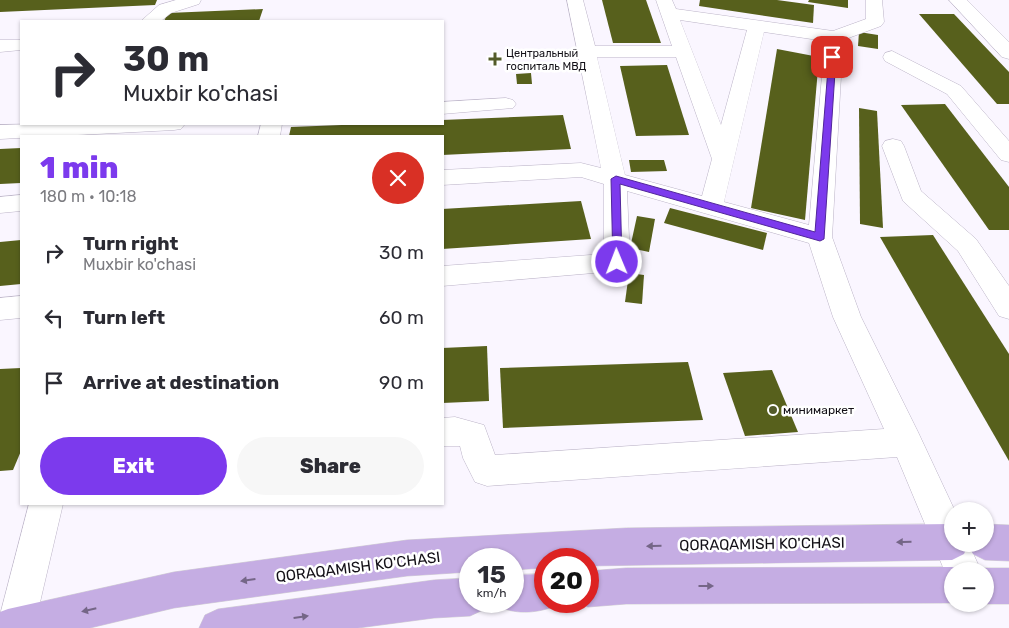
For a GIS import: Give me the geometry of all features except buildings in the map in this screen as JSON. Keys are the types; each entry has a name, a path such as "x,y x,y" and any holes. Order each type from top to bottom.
{"main road":[{"path":"994,542 1009,542"},
{"name":"QORAQAMISH KO'CHASI","path":"13,627 174,590 407,558 626,546 944,552"},
{"path":"599,588 636,586 944,586"},
{"path":"994,586 1009,586"},
{"path":"218,628 434,599 459,598"}],"street":[{"path":"151,20 165,9 193,0"},
{"path":"444,276 617,262 616,179 575,0"},
{"path":"666,6 757,26 834,37 875,22 874,0"},
{"path":"957,0 1009,53"},
{"path":"666,6 724,161"},
{"path":"711,207 757,26"},
{"path":"834,37 820,237 848,317 907,442 944,527"},
{"path":"0,46 20,45"},
{"path":"587,52 683,51"},
{"path":"892,57 954,90 1009,155"},
{"path":"444,108 506,104"},
{"path":"0,132 152,125"},
{"path":"893,146 911,195 967,245 1009,308"},
{"path":"444,178 581,170 820,237"},
{"path":"0,205 20,203"},
{"path":"0,309 20,308"},
{"path":"444,432 455,431 473,435 479,458 487,471 907,442"},
{"path":"13,627 46,505"}],"place":[{"name":"Центральный госпиталь МВД","path":"495,59"},
{"name":"минимаркет","path":"773,410"}],"route":[{"path":"617,262 616,179 820,237 832,57"}]}
